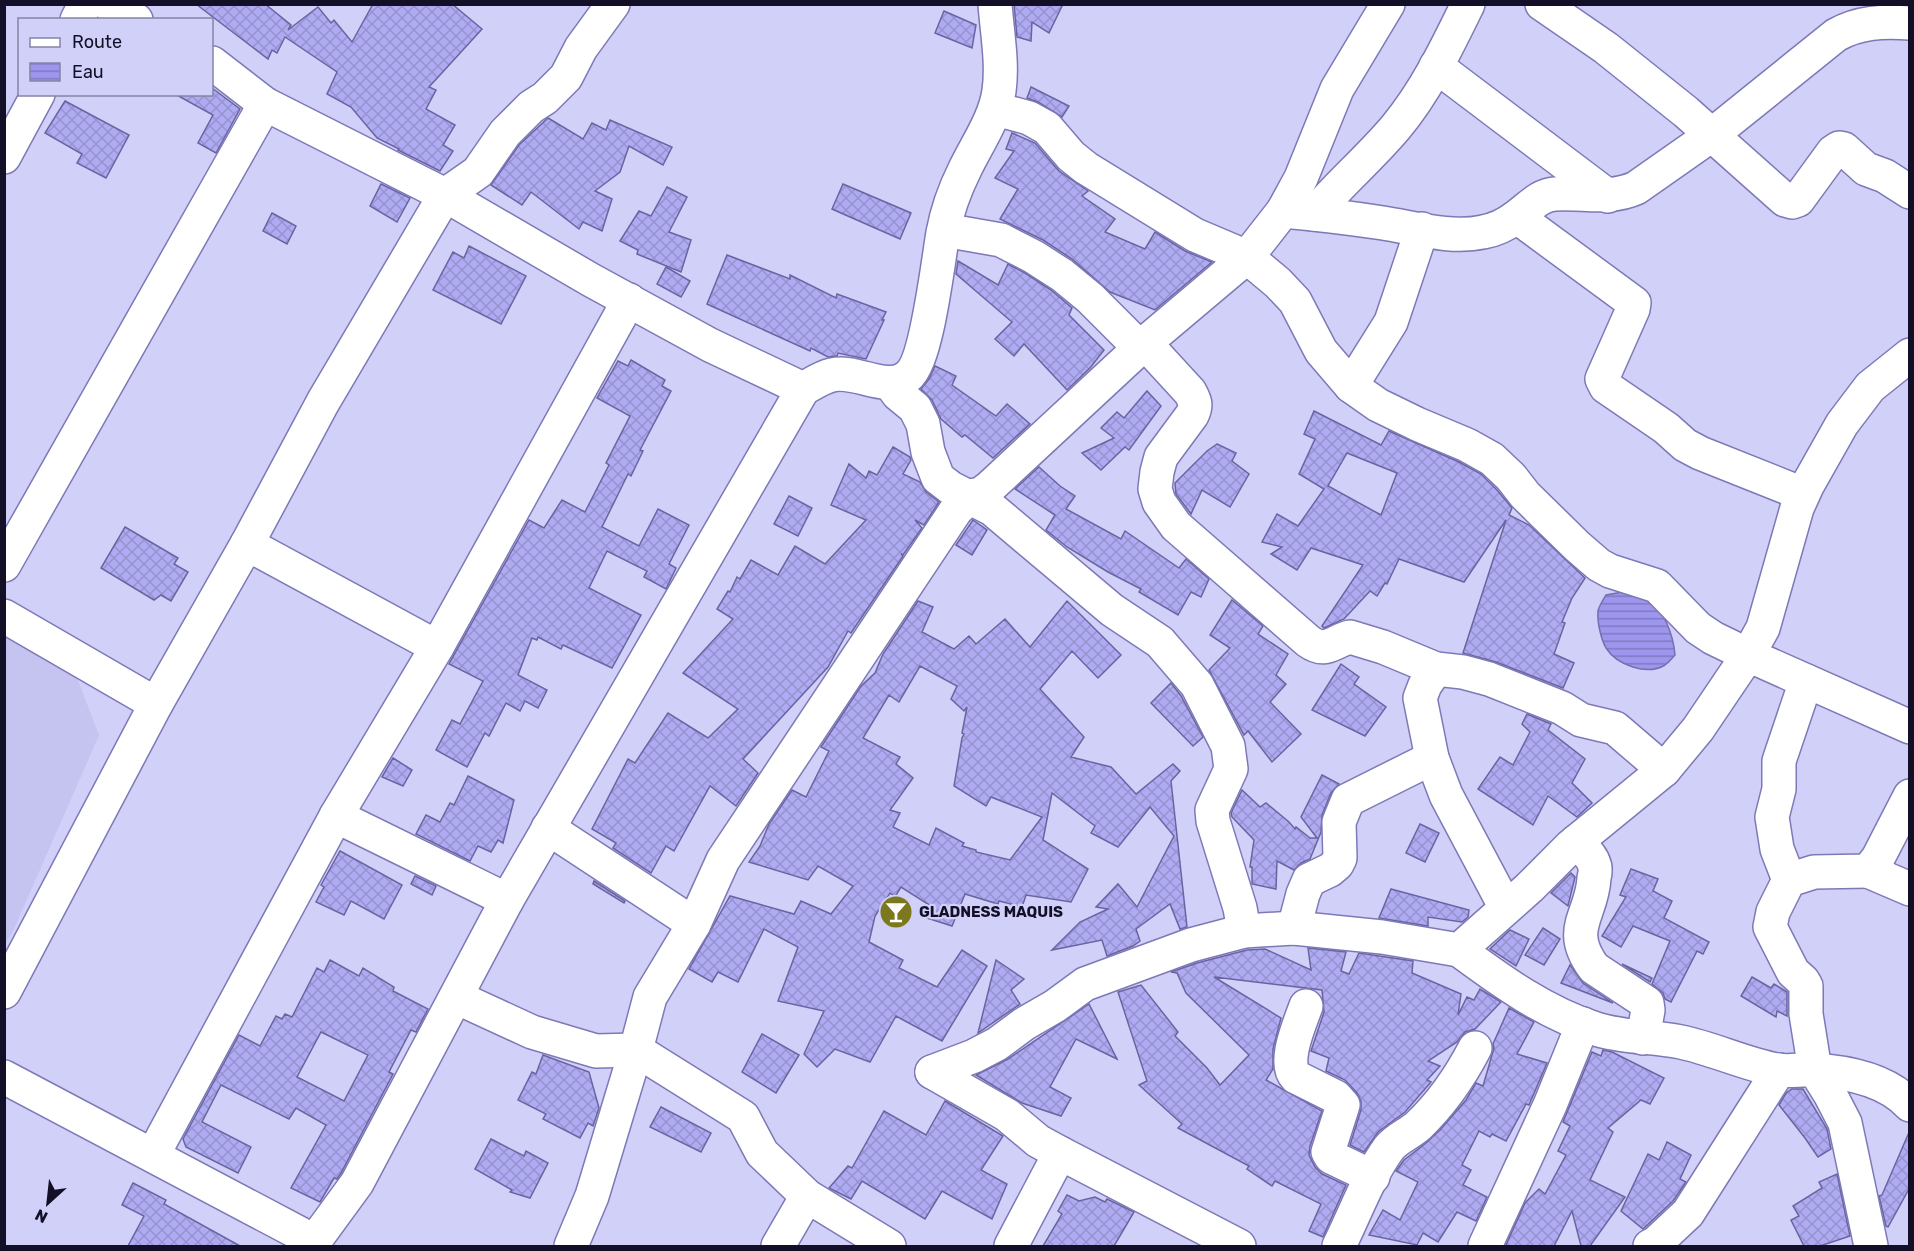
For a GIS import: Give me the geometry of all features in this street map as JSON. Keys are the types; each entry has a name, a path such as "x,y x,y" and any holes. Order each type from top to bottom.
{"street":[{"path":"78,18 85,4"},
{"path":"108,4 132,18"},
{"path":"4,992 156,704 247,544 323,402 445,195 478,172 505,133 566,77 581,48 613,4"},
{"path":"4,1077 153,1155 313,1244 357,1183 507,900 803,389 832,375 860,376 891,383 899,382 909,376 915,365 926,329 951,200 996,109 1000,78 994,4"},
{"path":"1298,213 1301,178 1337,89 1388,4"},
{"path":"571,1246 592,1196 650,997 694,924 723,860 956,510 970,496 981,494 990,488 1142,346 1298,213 1344,184 1396,127 1421,92 1450,43 1468,4"},
{"path":"1542,4 1606,48 1713,134 1785,200 1792,202 1798,200 1833,152 1839,148 1845,149 1866,169 1885,176 1910,192"},
{"path":"1298,213 1450,234 1483,232 1516,217 1539,199 1554,194 1608,196 1623,194 1636,188 1713,134 1842,32 1862,24 1891,21 1910,23"},
{"path":"213,64 265,104 445,195 710,345 803,389"},
{"path":"1436,66 1608,196"},
{"path":"4,157 37,96"},
{"path":"4,565 265,104"},
{"path":"996,109 1029,118 1047,128 1071,156 1086,168 1195,235 1247,257 1295,301 1322,351 1351,386 1378,405 1458,440 1492,459 1576,546 1599,565 1616,573 1653,583 1698,628 1748,656 1910,727"},
{"path":"1516,217 1634,303 1602,379 1606,387 1666,428 1685,445 1803,494"},
{"path":"944,230 1000,240 1034,257 1062,275 1190,392 1195,400 1196,408 1161,457 1155,489 1159,502 1176,526 1315,646 1326,647 1350,637 1383,647 1436,669 1463,672 1489,679 1562,708 1581,720 1615,728 1664,770"},
{"path":"1351,386 1391,322 1422,230"},
{"path":"153,1155 336,816 437,647 629,300"},
{"path":"1459,950 1577,841 1664,770 1698,729 1748,656 1762,628 1803,494 1836,434 1870,387 1910,355"},
{"path":"891,383 898,394 915,408 923,424 928,452 938,478 951,488 992,509 1112,610 1161,642 1197,685 1228,746 1231,769 1212,810 1213,821 1240,908 1244,931"},
{"path":"247,544 437,647"},
{"path":"4,616 156,704"},
{"path":"1436,669 1425,685 1420,698 1432,758 1446,795 1506,908"},
{"path":"1789,880 1777,849 1772,817 1779,789 1779,761 1806,681"},
{"path":"1294,928 1309,880 1330,870 1340,858 1339,822 1348,800 1432,758"},
{"path":"1868,872 1878,858 1910,796"},
{"path":"336,816 507,900"},
{"path":"548,828 694,924"},
{"path":"1577,841 1594,862 1595,872 1594,890 1580,928 1580,937 1594,969 1647,1003 1643,1038"},
{"path":"1871,1246 1845,1123 1815,1070 1806,1014 1806,986 1793,972 1770,927 1773,912 1789,880 1803,874 1868,872 1910,889"},
{"path":"1239,1246 1038,1141 1007,1115 932,1072 974,1056 997,1044 1085,984 1191,945 1244,931 1294,928 1382,937 1459,950 1499,979 1560,1016 1598,1030 1680,1042 1779,1070 1815,1070 1876,1083 1900,1094 1910,1106"},
{"path":"456,997 532,1032 596,1051 636,1050 743,1117 762,1153 807,1196 889,1246"},
{"path":"1306,1006 1292,1051 1290,1065 1292,1072 1296,1077 1336,1097 1342,1105 1328,1152 1332,1157 1373,1177"},
{"path":"1485,1246 1550,1106 1583,1024"},
{"path":"1339,1246 1390,1148 1400,1138 1412,1132 1435,1110 1466,1066 1475,1048"},
{"path":"1650,1246 1688,1213 1779,1070"},
{"path":"1011,1246 1060,1153"},
{"path":"778,1246 807,1196"}],"shaded area":[{"path":"5,631 74,670 99,735 14,929 5,944"}],"water":[{"path":"1628,591 1650,594 1670,630 1675,655 1665,665 1658,668 1641,669 1625,664 1611,654 1602,640 1599,607 1606,595"}],"building":[{"path":"196,4 265,4 291,25 288,30 318,7 331,23 334,20 352,42 373,4 452,4 482,29 429,87 436,90 426,109 455,125 443,145 453,151 440,171 377,138 351,107 327,94 337,72 285,37 277,53 272,50 268,59"},
{"path":"1014,4 1063,4 1049,33 1032,22 1031,41 1017,37"},
{"path":"944,11 976,25 972,48 935,33"},
{"path":"1031,87 1069,106 1062,117 1027,98"},
{"path":"213,89 240,109 216,153 198,143 213,115 179,96 213,96"},
{"path":"65,101 129,135 106,178 77,163 82,154 45,133"},
{"path":"548,118 583,139 592,123 606,130 610,120 672,147 663,165 629,146 620,172 595,191 612,199 602,231 583,222 579,229 531,192 522,205 491,185 519,145"},
{"path":"1012,133 1035,143 1059,171 1088,191 1082,196 1115,219 1105,232 1145,249 1155,232 1185,251 1212,262 1155,310 1110,292 1072,259 1043,240 1000,219 1018,189 995,178 1014,151 1006,149"},
{"path":"381,184 410,198 397,222 370,206"},
{"path":"843,184 911,213 900,239 832,209"},
{"path":"667,187 687,197 669,232 691,240 681,272 637,254 638,250 620,241 639,211 651,216"},
{"path":"272,213 296,226 287,244 263,231"},
{"path":"469,246 526,276 501,324 433,290 453,252 464,258"},
{"path":"727,255 790,279 790,275 836,298 837,294 886,312 866,359 838,353 837,356 828,357 811,348 810,351 707,304"},
{"path":"958,261 998,285 1008,264 1025,273 1051,290 1072,308 1069,315 1104,350 1090,368 1067,390 1024,344 1014,356 995,339 1012,322 956,274"},
{"path":"666,267 690,281 681,297 657,284"},
{"path":"631,360 665,380 662,386 671,391 640,450 643,451 631,476 628,474 602,527 639,546 658,509 689,525 669,564 676,568 666,589 644,577 647,571 607,551 589,588 641,615 612,668 563,645 561,649 538,637 537,640 532,638 518,675 547,690 538,708 525,701 520,711 506,703 489,736 485,733 467,767 436,750 452,720 460,724 483,681 449,664 529,520 544,528 562,500 585,512 630,416 597,398 618,361 628,366"},
{"path":"935,366 956,376 952,385 996,416 1007,404 1030,424 993,458 965,435 962,437 941,419 932,400 921,389"},
{"path":"1147,391 1161,406 1129,450 1125,447 1101,470 1082,453 1114,438 1101,428 1117,412 1124,418"},
{"path":"1314,411 1381,445 1389,431 1481,474 1512,508 1509,515 1529,525 1585,578 1572,598 1562,622 1565,623 1554,654 1574,663 1563,688 1496,662 1463,653 1506,520 1464,582 1399,559 1387,584 1385,583 1377,596 1370,591 1344,619 1324,628 1322,626 1363,565 1311,548 1297,570 1271,554 1282,547 1262,542 1277,514 1298,526 1324,489 1299,474 1315,439 1304,434","holes":["1347,453 1397,473 1381,515 1328,486"]},
{"path":"1217,444 1236,453 1232,461 1249,474 1230,507 1202,490 1191,514 1176,494 1175,483"},
{"path":"893,447 910,457 911,460 903,474 920,482 926,492 939,502 924,525 915,520 922,528 903,555 901,554 903,556 851,633 848,631 828,667 743,759 758,773 736,806 710,786 674,851 666,846 651,873 613,848 616,843 592,829 628,759 635,763 668,713 708,738 738,709 683,673 733,619 717,609 728,591 730,592 737,577 740,579 751,560 778,575 795,546 825,564 866,520 831,505 849,464 866,478 869,471 877,475"},
{"path":"1039,467 1075,496 1066,509 1121,539 1125,531 1179,568 1186,559 1209,579 1201,597 1191,592 1178,615 1139,592 1141,589 1067,547 1046,530 1055,515 1015,489"},
{"path":"789,496 812,508 798,536 774,524"},
{"path":"973,520 987,530 972,555 956,545"},
{"path":"125,527 178,558 174,564 188,572 171,601 161,595 154,600 101,568"},
{"path":"1232,600 1263,626 1258,634 1288,654 1276,675 1286,684 1270,702 1301,734 1272,762 1248,731 1244,735 1209,670 1230,648 1210,635"},
{"path":"918,601 933,607 922,632 954,649 969,636 976,644 1005,619 1030,647 1067,601 1121,655 1098,678 1072,651 1040,689 1084,737 1071,757 1111,767 1136,794 1173,764 1180,771 1171,781 1187,927 1180,929 1170,904 1136,929 1140,941 1133,946 1107,956 1102,940 1052,950 1080,922 1108,909 1096,907 1118,884 1137,907 1174,836 1150,807 1118,847 1091,833 1095,826 1052,793 1043,840 1088,869 1071,902 1026,895 1022,907 999,901 998,904 965,894 952,926 927,918 931,906 901,887 895,897 890,893 875,916 869,942 903,960 899,968 937,987 962,950 987,966 942,1041 896,1016 870,1062 835,1049 817,1067 804,1054 824,1011 778,1001 798,947 764,929 738,982 718,972 712,982 689,969 730,896 794,914 801,901 831,914 853,886 818,866 808,880 749,862 760,846 769,824 792,790 806,797 829,751 821,747 861,686 875,673 883,654","holes":["920,666 957,686 951,699 964,711 967,707 954,786 986,806 991,797 1042,817 1010,860 976,852 976,850 962,846 964,843 936,828 929,845 893,827 900,813 890,810 913,778 896,764 900,757 863,738 889,695 899,702"]},
{"path":"1341,664 1359,677 1354,684 1386,707 1365,736 1312,710"},
{"path":"1171,683 1181,696 1203,737 1193,746 1151,703"},
{"path":"1527,714 1551,724 1548,730 1585,759 1572,783 1592,803 1577,817 1548,796 1533,825 1478,789 1500,757 1513,765 1530,732 1522,724"},
{"path":"393,758 412,770 403,786 382,777"},
{"path":"1322,775 1339,784 1331,793 1322,815 1321,832 1310,859 1301,863 1294,870 1277,861 1276,889 1252,884 1252,867 1250,867 1254,840 1232,817 1231,813 1242,790 1260,807 1266,803 1295,829 1296,827 1310,838 1317,838 1301,817"},
{"path":"468,776 514,800 503,843 498,840 491,852 478,846 470,861 416,834 426,815 440,822 450,803 454,805"},
{"path":"1420,824 1439,833 1425,862 1406,853"},
{"path":"340,851 402,885 384,919 351,901 344,915 316,902 324,887 321,885"},
{"path":"1631,869 1658,879 1653,891 1672,901 1664,918 1709,942 1703,954 1697,951 1671,1002 1665,999 1663,993 1652,984 1670,941 1633,926 1621,947 1602,936 1626,897 1620,895"},
{"path":"1571,873 1575,877 1568,906 1551,893"},
{"path":"415,876 436,886 432,895 411,884"},
{"path":"594,881 625,901 624,903 593,884"},
{"path":"1391,889 1469,910 1468,917 1462,922 1428,917 1428,926 1379,918"},
{"path":"1543,928 1560,939 1544,965 1525,955"},
{"path":"1510,930 1529,939 1516,966 1490,949"},
{"path":"1308,948 1346,952 1341,971 1349,974 1359,953 1413,961 1412,973 1461,994 1458,1015 1467,997 1474,1000 1480,989 1501,1002 1475,1029 1465,1032 1457,1042 1428,1061 1440,1066 1427,1080 1431,1082 1405,1112 1378,1132 1364,1152 1350,1145 1361,1110 1361,1101 1357,1093 1345,1080 1326,1071 1329,1058 1311,1051 1324,1012 1322,990 1214,977 1281,1018 1273,1049 1273,1069 1266,1080 1322,1111 1309,1155 1315,1167 1322,1174 1346,1185 1323,1237 1309,1231 1321,1204 1275,1181 1272,1186 1247,1169 1249,1166 1178,1128 1182,1124 1139,1085 1147,1081 1118,992 1141,985 1178,1032 1175,1036 1207,1068 1220,1085 1249,1055 1186,993 1177,973 1171,972 1247,950 1265,949 1311,970"},
{"path":"330,960 359,976 363,968 394,987 393,991 428,1009 416,1032 411,1030 389,1072 393,1074 341,1173 337,1179 334,1178 320,1202 291,1188 326,1125 296,1108 289,1119 221,1085 202,1122 251,1147 238,1173 186,1147 183,1139 239,1035 260,1046 276,1016 282,1019 285,1014 292,1017 317,968 324,972","holes":["321,1032 368,1055 344,1101 297,1077"]},
{"path":"996,960 1024,979 1011,990 1020,1004 978,1033"},
{"path":"1622,964 1652,978 1650,982"},
{"path":"1570,965 1583,983 1613,1003 1561,983"},
{"path":"1752,977 1771,988 1774,984 1787,992 1787,1016 1777,1011 1776,1017 1741,996"},
{"path":"1089,1004 1117,1059 1076,1039 1050,1087 1071,1098 1061,1116 1022,1103 976,1075 1008,1059"},
{"path":"1509,1008 1534,1022 1517,1054 1547,1063 1529,1105 1526,1104 1506,1141 1492,1134 1490,1137 1479,1131 1462,1165 1471,1170 1463,1185 1487,1197 1476,1221 1457,1212 1438,1242 1423,1233 1417,1245 1369,1235 1383,1210 1400,1220 1418,1182 1396,1171 1404,1160 1440,1130 1466,1100 1476,1083 1483,1086 1494,1048 1493,1044"},
{"path":"762,1034 799,1055 776,1093 742,1072"},
{"path":"1603,1050 1612,1052 1664,1078 1650,1104 1641,1100 1608,1128 1613,1132 1590,1180 1625,1197 1590,1246 1581,1246 1572,1211 1554,1246 1508,1246 1506,1245 1525,1203 1539,1189 1545,1194 1566,1155 1558,1151 1570,1126 1563,1122 1592,1052 1601,1056"},
{"path":"543,1055 589,1072 599,1108 593,1126 588,1123 580,1138 543,1119 546,1114 518,1100 532,1072 536,1074"},
{"path":"1792,1089 1803,1089 1827,1129 1831,1149 1818,1157 1779,1105 1786,1093"},
{"path":"945,1101 1003,1136 981,1170 1007,1184 992,1219 942,1191 925,1219 862,1181 851,1199 829,1188 848,1166 852,1168 884,1111 926,1135"},
{"path":"661,1107 711,1133 701,1152 650,1127"},
{"path":"1910,1130 1910,1187 1888,1227 1879,1196 1882,1195"},
{"path":"491,1139 524,1156 526,1151 548,1163 530,1198 510,1192 512,1190 475,1169"},
{"path":"1667,1142 1691,1155 1680,1179 1686,1182 1673,1201 1643,1229 1621,1211 1648,1154 1659,1160"},
{"path":"1837,1174 1850,1236 1820,1246 1804,1246 1791,1220 1799,1216 1793,1206 1822,1188 1819,1182"},
{"path":"133,1183 166,1200 164,1204 240,1246 128,1246 144,1216 122,1205"},
{"path":"1067,1195 1079,1201 1095,1197 1105,1202 1107,1199 1134,1212 1114,1246 1043,1246 1062,1214 1058,1211"}],"place":[{"name":"GLADNESS MAQUIS","path":"896,912"}]}
